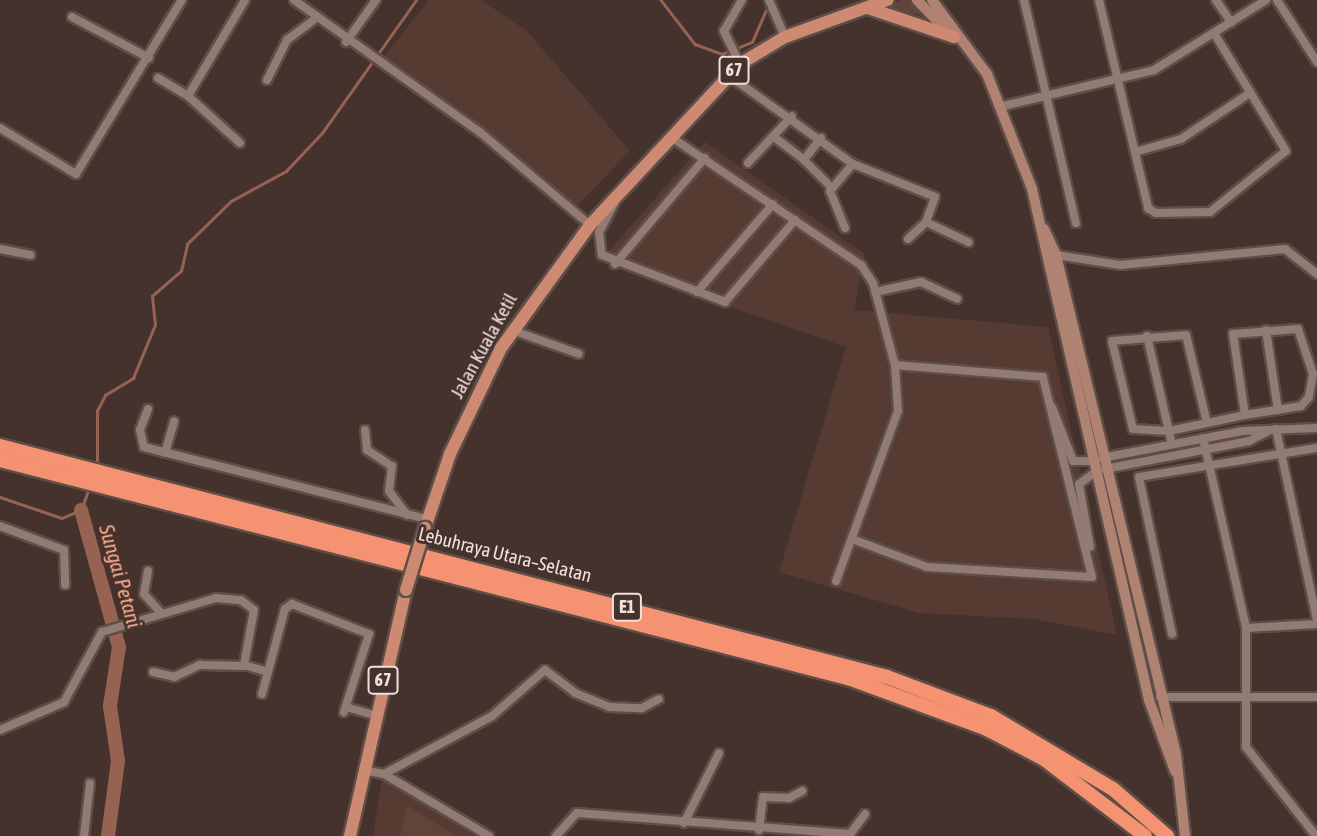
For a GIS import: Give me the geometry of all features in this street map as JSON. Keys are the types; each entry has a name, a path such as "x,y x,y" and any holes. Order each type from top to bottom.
{"highway":[{"name":"Lebuhraya Utara–Selatan","path":"0,446 70,471 848,678 985,728 1100,798 1145,836"},
{"name":"Lebuhraya Utara–Selatan","path":"0,460 70,471"},
{"name":"Lebuhraya Utara–Selatan","path":"116,483 887,677 991,716 1113,789 1167,836"}],"main road":[{"name":"Jalan Kuala Ketil","path":"350,836 360,770 406,590 426,524 455,443 512,330 590,225 728,75 737,59 785,37 887,0"},
{"path":"917,0 968,49"},
{"path":"932,0 968,49 1003,106 1044,229 1149,700 1175,771"},
{"path":"870,4 954,37"},
{"path":"1044,229 1056,255 1098,465 1160,697 1185,836"}],"street":[{"path":"0,128 76,174 182,0"},
{"path":"188,96 245,0"},
{"path":"294,0 306,3 316,18 346,42 481,134 590,225"},
{"path":"346,42 376,0"},
{"path":"737,59 726,40 725,27 741,0"},
{"path":"1024,0 1076,223"},
{"path":"1099,0 1151,211 1210,212 1286,151 1214,33"},
{"path":"1216,0 1231,22"},
{"path":"1003,106 1154,70 1266,0"},
{"path":"1278,0 1317,62"},
{"path":"771,4 785,37"},
{"path":"72,17 149,58"},
{"path":"267,80 286,40 316,18"},
{"path":"728,75 792,116 853,164 935,197 926,222 908,239"},
{"path":"158,78 188,96 240,143"},
{"path":"1135,152 1181,139 1250,93"},
{"path":"748,163 792,116"},
{"path":"774,137 804,160 832,188 845,228"},
{"path":"671,138 705,158 861,265 875,292 895,365 896,420 836,581"},
{"path":"804,160 821,138"},
{"path":"615,264 705,158"},
{"path":"832,188 853,164"},
{"path":"618,195 598,240 602,255 615,264 725,302 795,220"},
{"path":"697,292 773,204"},
{"path":"926,222 968,242"},
{"path":"0,249 30,256"},
{"path":"1056,255 1120,265 1285,249 1317,274"},
{"path":"875,292 921,282 957,299"},
{"path":"1207,423 1187,336 1118,337 1109,347 1133,429 1169,431 1278,410 1307,401 1313,374 1298,328 1266,330 1230,337 1245,415"},
{"path":"512,330 579,354"},
{"path":"1266,330 1278,410"},
{"path":"1147,337 1172,444"},
{"path":"852,539 932,567 1092,577 1043,377 895,365"},
{"path":"1050,404 1073,461 1098,465 1206,449 1273,430"},
{"path":"148,409 141,443 165,453 407,515 426,524"},
{"path":"165,453 174,421"},
{"path":"1088,561 1079,484 1098,465 1203,438 1317,428"},
{"path":"365,430 367,450 392,466 388,491 407,515"},
{"path":"1246,628 1317,623 1273,430"},
{"path":"1203,438 1246,628 1245,694 1250,755 1315,830"},
{"path":"1172,634 1139,477 1279,451 1317,448"},
{"path":"0,537 1,526 64,550 65,585"},
{"path":"148,571 144,594 161,613"},
{"path":"0,730 64,702 102,632 216,598 247,602 255,615 246,666"},
{"path":"262,694 287,604 363,626 369,637 345,710 374,715"},
{"path":"153,672 174,677 200,665 246,666 268,673"},
{"path":"384,774 492,716 545,670 575,693 608,706 642,708 659,699"},
{"path":"1160,697 1245,694 1317,697"},
{"path":"684,823 719,752"},
{"path":"360,770 384,774 489,836"},
{"path":"84,836 90,783"},
{"path":"759,830 763,797 789,798 802,791"},
{"path":"556,836 577,813 759,830 850,834 865,814"}],"shaded area":[{"path":"429,0 481,0 527,31 630,151 576,207 383,58"},
{"path":"900,0 910,0 920,15 880,9"},
{"path":"705,142 865,254 854,310 1048,327 1117,635 1034,619 919,613 779,572 846,347 600,261"},
{"path":"382,778 474,836 373,836"},
{"path":"407,805 456,836 400,836"}],"waterway":[{"name":"Sungai Petani","path":"97,465 97,411 105,395 133,378 155,325 152,296 181,271 187,244 231,201 286,171 322,133 416,0"},
{"name":"Sungai Petani","path":"661,0 695,44 722,54 752,42 769,3"},
{"path":"0,497 62,518 81,510 89,488"},
{"name":"Sungai Petani","path":"81,510 119,647 110,706 118,761 108,836"}]}
